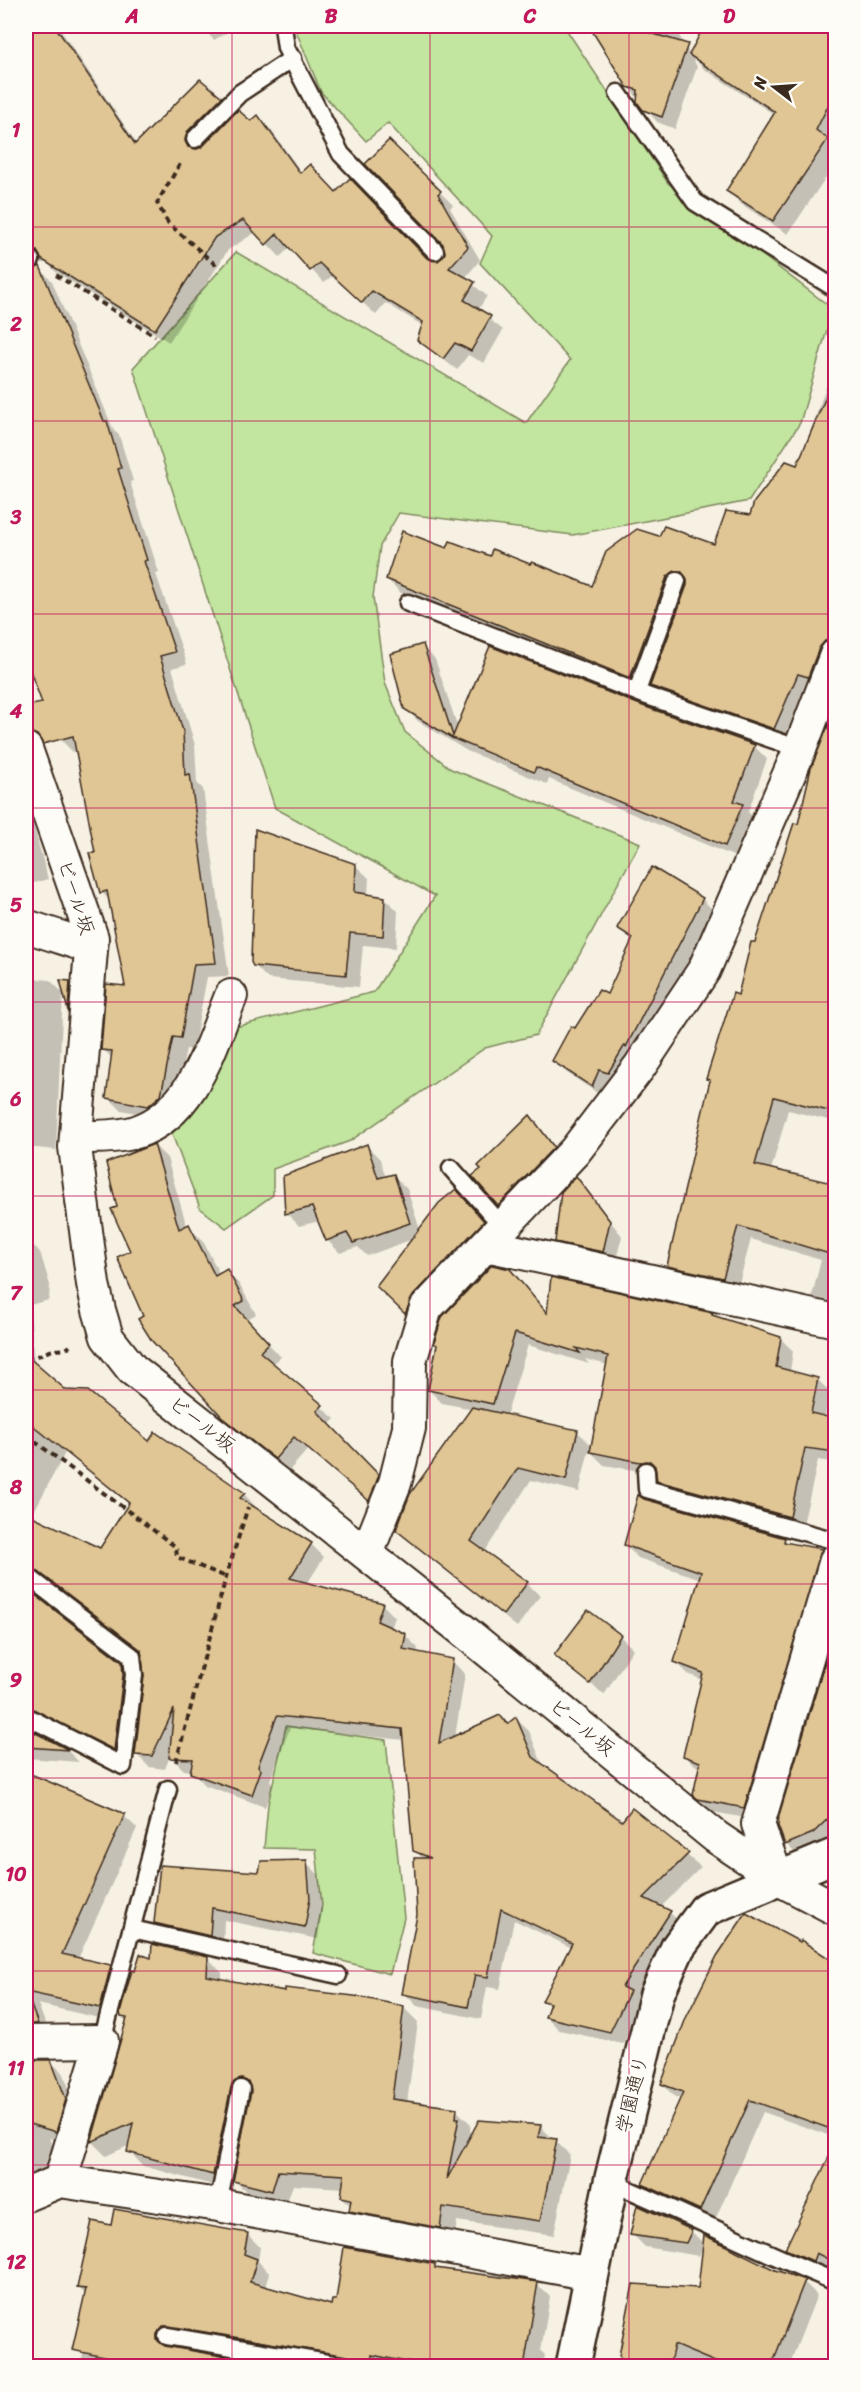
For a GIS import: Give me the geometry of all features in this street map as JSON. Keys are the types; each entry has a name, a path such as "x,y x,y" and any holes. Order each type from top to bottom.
{"street":[{"path":"368,1553 395,1483 409,1428 410,1361 426,1308 575,1151 640,1065 705,970 800,749 836,655"},
{"name":"ビール坂","path":"26,749 92,938 76,1138 93,1284 107,1337 132,1369 368,1553 716,1838 777,1878 836,1909"},
{"path":"26,926 90,947"},
{"path":"76,1138 136,1132 170,1114 202,1069 231,996"},
{"path":"495,1236 836,1321"},
{"path":"777,1878 758,1824 830,1599 836,1560"},
{"name":"学園通り","path":"573,2367 611,2182 657,1994 678,1947 706,1909 836,1855"},
{"path":"26,2042 102,2043 60,2181"},
{"path":"26,2195 60,2181 218,2205 591,2274"}],"lane":[{"path":"283,26 286,48 341,154 435,251"},
{"path":"195,139 240,93 293,58"},
{"path":"618,93 695,202 836,290"},
{"path":"637,691 677,581"},
{"path":"408,603 637,691 800,749"},
{"path":"451,1168 495,1236"},
{"path":"646,1471 647,1489 836,1541"},
{"path":"26,1575 132,1656 134,1674 123,1766 26,1716"},
{"path":"102,2043 168,1789"},
{"path":"132,1929 338,1975"},
{"path":"218,2205 241,2089"},
{"path":"611,2182 678,2210 765,2254 836,2282"},
{"path":"167,2336 345,2367"}],"path":[{"path":"195,139 157,203 168,223 216,265"},
{"path":"28,261 155,336"},
{"path":"26,1358 39,1358 51,1351 69,1348 71,1341"},
{"path":"26,1435 176,1547 177,1557 226,1577"},
{"path":"168,1789 226,1577 260,1469"}],"green space":[{"path":"294,26 564,26 668,183 833,309 800,423 749,501 573,535 399,513 380,546 373,597 385,683 405,732 451,769 640,843 536,1035 485,1048 350,1141 273,1169 273,1195 226,1228 200,1208 172,1134 235,1027 374,992 435,896 275,808 133,368 236,252 526,423 570,360 480,263 492,236 388,123 366,141 321,92"},
{"path":"286,1726 386,1740 404,1918 390,1974 313,1953 322,1905 316,1849 264,1848 268,1804"}],"building":[{"path":"26,26 55,26 135,144 200,79 222,97 187,132 185,141 188,147 197,149 202,147 238,110 251,121 258,115 300,173 310,164 336,192 350,178 427,258 438,261 445,253 443,244 365,164 389,140 441,191 438,194 468,247 449,268 475,282 464,300 491,316 471,351 455,343 443,359 417,340 423,322 372,291 362,303 319,263 310,271 277,234 266,245 243,220 215,237 155,330 41,259 37,251 26,251"},
{"path":"589,26 644,26 647,32 688,44 662,117 643,110 637,102 638,90 627,87"},
{"path":"704,26 836,26 836,90 816,130 828,139 773,221 726,191 775,112 689,55"},
{"path":"40,266 104,421 107,421 121,468 118,469 147,560 144,561 175,652 160,656 183,731 185,775 190,774 216,963 194,964 181,1038 173,1037 161,1095 148,1106 106,1098 112,1051 101,1050 106,984 125,986 107,891 100,893 89,853 95,853 73,736 43,744 37,735 26,732 26,706 42,703 26,660 26,273"},
{"path":"836,373 836,637 825,641 819,648 808,677 798,674 774,729 650,686 687,585 687,579 681,571 675,571 667,577 630,678 386,579 402,531 447,548 450,541 490,556 492,549 592,586 606,552 637,529 659,536 664,526 714,544 726,511 750,515 754,502 786,461 797,465"},
{"path":"423,644 453,736 490,646 643,706 755,745 734,801 743,804 725,846 536,767 534,772 452,738 404,709 390,654"},
{"path":"830,721 836,722 836,1113 774,1097 755,1165 836,1184 836,1256 738,1226 723,1278 667,1266 710,1080 706,1079 733,993 738,995 751,942 755,942 794,823 798,824 811,768"},
{"path":"255,829 356,864 355,892 385,897 383,936 350,933 346,975 253,966 251,962"},
{"path":"652,867 703,898 626,1047 625,1045 608,1073 599,1070 592,1087 552,1061 571,1026 575,1028 599,990 607,994 633,938 617,928"},
{"path":"60,980 70,981 68,1011"},
{"path":"530,1115 554,1147 498,1206 472,1176 481,1169 478,1166"},
{"path":"154,1144 179,1229 189,1224 215,1276 227,1269 244,1301 235,1306 269,1343 260,1352 323,1405 317,1411 379,1475 369,1501 294,1437 275,1459 225,1420 152,1341 138,1319 143,1316 117,1257 130,1251 111,1209 117,1207 106,1163"},
{"path":"367,1144 378,1178 394,1174 410,1223 353,1243 347,1233 326,1241 312,1207 285,1214 283,1176"},
{"path":"576,1176 610,1221 603,1252 555,1242 561,1192"},
{"path":"456,1189 484,1221 413,1296 405,1314 376,1286 439,1203"},
{"path":"492,1265 510,1269 547,1313 551,1277 713,1313 712,1315 781,1337 776,1367 818,1378 811,1413 836,1419 836,1452 805,1448 790,1517 657,1481 655,1466 650,1461 640,1462 590,1452 608,1356 576,1348 580,1353 515,1333 493,1404 428,1390 437,1345 434,1343 442,1317"},
{"path":"26,1355 66,1390 88,1391 149,1441 155,1432 245,1493 240,1498 312,1543 290,1578 383,1603 377,1621 406,1634 403,1649 453,1659 439,1743 500,1715 507,1724 516,1717 533,1757 622,1821 632,1808 689,1853 644,1898 671,1911 622,1987 630,1991 610,2032 545,2017 550,2003 542,2001 572,1943 501,1909 488,1977 475,1975 468,2007 402,1994 417,1915 414,1858 431,1858 413,1851 402,1729 277,1716 258,1766 261,1770 252,1795 190,1773 193,1759 169,1758 174,1709 152,1756 135,1755 144,1676 141,1650 32,1567 26,1565 26,1513 100,1548 129,1503 26,1420"},
{"path":"472,1407 578,1430 566,1480 518,1468 471,1541 528,1582 503,1615 396,1530 410,1494"},
{"path":"638,1495 644,1499 785,1538 784,1542 822,1549 744,1808 698,1799 693,1795 700,1762 683,1756 703,1673 674,1662 701,1572 624,1545"},
{"path":"26,1588 122,1662 123,1675 114,1750 26,1706"},
{"path":"588,1610 621,1635 590,1684 554,1655"},
{"path":"836,1625 836,1811 813,1833 785,1845 778,1826 779,1815"},
{"path":"26,1728 69,1750 26,1747"},
{"path":"26,1772 125,1814 62,1954 111,1965 100,2008 26,1992"},
{"path":"307,1860 310,1898 305,1927 212,1908 210,1936 154,1923 160,1865 259,1872 261,1861"},
{"path":"746,1913 800,1942 801,1940 836,1963 836,2131 750,2100 700,2210 642,2184 683,2092 661,2084 686,2018 717,1956"},
{"path":"152,1944 208,1957 207,1976 285,1991 285,1988 354,1996 404,2006 392,2099 457,2108 456,2118 459,2118 447,2179 479,2120 541,2125 538,2137 557,2139 540,2221 443,2207 440,2228 349,2211 351,2199 341,2197 344,2175 278,2171 272,2191 233,2181 251,2091 248,2082 242,2079 234,2082 231,2087 213,2175 127,2152 133,2123 91,2142 127,2018 121,2017 120,2013 132,1970 135,1971 140,1954 151,1958"},
{"path":"29,2000 38,2024 26,2024 26,2001"},
{"path":"26,2060 51,2060 66,2099 56,2132 26,2123"},
{"path":"836,2142 836,2263 816,2253 813,2261 785,2249"},
{"path":"637,2205 692,2230 686,2243 630,2235"},
{"path":"114,2209 248,2233 244,2254 257,2259 250,2282 331,2305 332,2300 336,2300 344,2247 435,2264 435,2268 538,2282 524,2367 431,2367 372,2355 371,2367 355,2367 352,2358 347,2356 169,2326 163,2326 157,2334 157,2340 165,2346 285,2367 149,2367 72,2350 86,2289 77,2288 92,2221 111,2225"},
{"path":"704,2235 775,2270 805,2280 771,2367 727,2367 674,2345 669,2367 631,2365 619,2356 633,2284 698,2288"}]}
